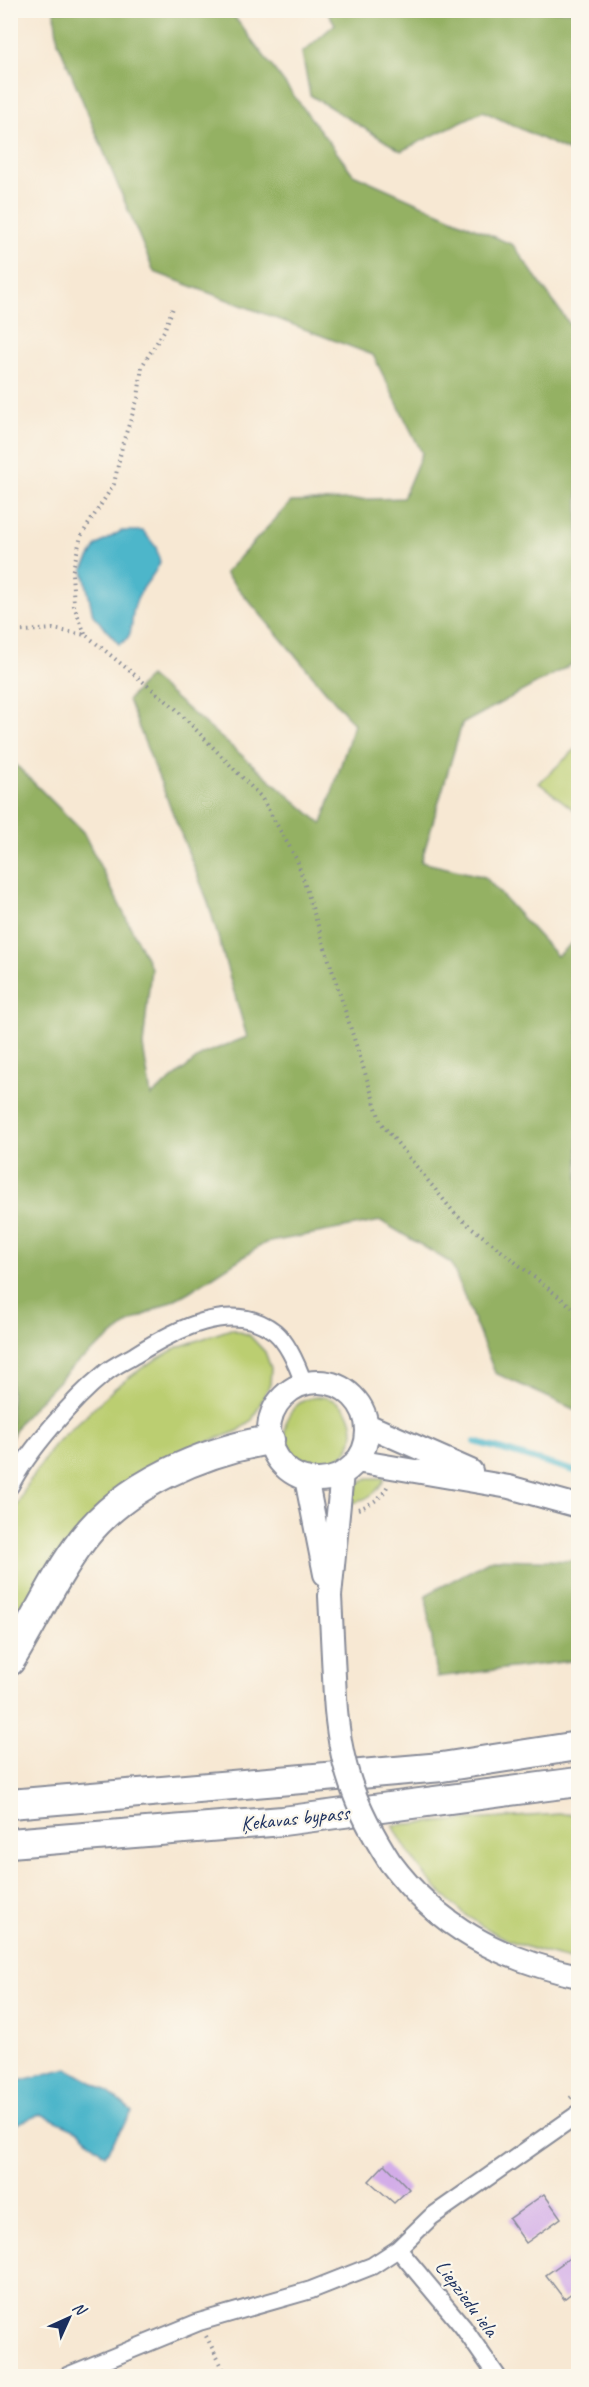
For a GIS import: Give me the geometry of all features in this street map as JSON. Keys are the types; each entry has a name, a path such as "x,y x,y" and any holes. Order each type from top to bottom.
{"highway":[{"path":"10,1661 54,1583 84,1538 119,1506 168,1472 238,1445 270,1440"},
{"name":"Ķekavas bypass","path":"10,1804 442,1767 579,1746"},
{"name":"Ķekavas bypass","path":"10,1843 283,1821 541,1789 579,1782"},
{"path":"541,1789 579,1800"}],"main road":[{"path":"304,1384 332,1384 345,1390 363,1412 367,1425 366,1444 349,1467 324,1479 306,1478 283,1464 270,1440 273,1412 291,1390 304,1384"},
{"path":"367,1425 508,1486 579,1506"},
{"path":"349,1467 508,1486"},
{"path":"330,1596 349,1467"},
{"path":"306,1478 330,1596 334,1697 341,1756 348,1783 367,1826 390,1862 432,1908 461,1932 516,1959 579,1976"}],"street":[{"path":"10,1486 60,1417 105,1372 161,1338 204,1321 230,1317 253,1322 275,1332 290,1352 304,1384"},
{"path":"67,2376 199,2322 311,2290 372,2266 398,2248 431,2217 579,2114"},
{"name":"Liepziedu iela","path":"398,2248 463,2327 497,2376"}],"path":[{"path":"173,308 164,331 142,366 138,398 123,442 114,484 81,536 72,573 74,606 86,635 175,708 261,797 297,860 381,1123 456,1215 579,1311"},
{"path":"10,632 53,629 86,635"},
{"path":"199,2322 227,2376"}],"green space":[{"path":"54,11 230,11 353,174 513,245 578,336 578,661 462,724 421,862 485,877 557,956 578,938 578,1411 495,1373 451,1263 381,1221 265,1243 187,1293 129,1323 73,1366 20,1421 11,1439 11,760 83,832 151,968 143,1046 151,1096 203,1054 247,1037 208,902 128,700 149,676 322,824 354,724 225,573 291,502 403,498 422,453 373,355 154,272 58,42"},
{"path":"327,11 578,11 578,156 483,111 401,151 310,95 302,53 335,24"},
{"path":"578,747 578,813 539,783"},
{"path":"231,1329 249,1335 265,1352 271,1368 270,1384 252,1420 238,1431 191,1448 132,1481 11,1644 11,1517 29,1482 53,1446 115,1388 145,1366 178,1347"},
{"path":"326,1397 338,1403 347,1412 353,1424 351,1444 343,1455 326,1465 312,1465 295,1455 287,1444 285,1424 295,1407 306,1399"},
{"path":"368,1478 385,1478 370,1496 349,1504 359,1483"},
{"path":"492,1559 578,1561 578,1660 437,1677 426,1595"},
{"path":"561,1814 578,1815 578,1961 521,1945 480,1925 462,1912 430,1881 404,1845 393,1825"}],"water":[{"path":"121,531 143,531 156,547 160,562 137,600 128,638 119,644 93,615 83,569 97,545"},
{"path":"67,2068 106,2090 132,2112 105,2155 79,2131 41,2114 11,2126 11,2083"}],"building":[{"path":"385,2164 409,2189 394,2203 369,2181"},
{"path":"544,2194 561,2218 526,2243 509,2219"},
{"path":"578,2252 578,2288 564,2299 546,2275"}],"waterway":[{"path":"10,515 13,516 10,520"},
{"path":"475,1442 578,1472"}]}
